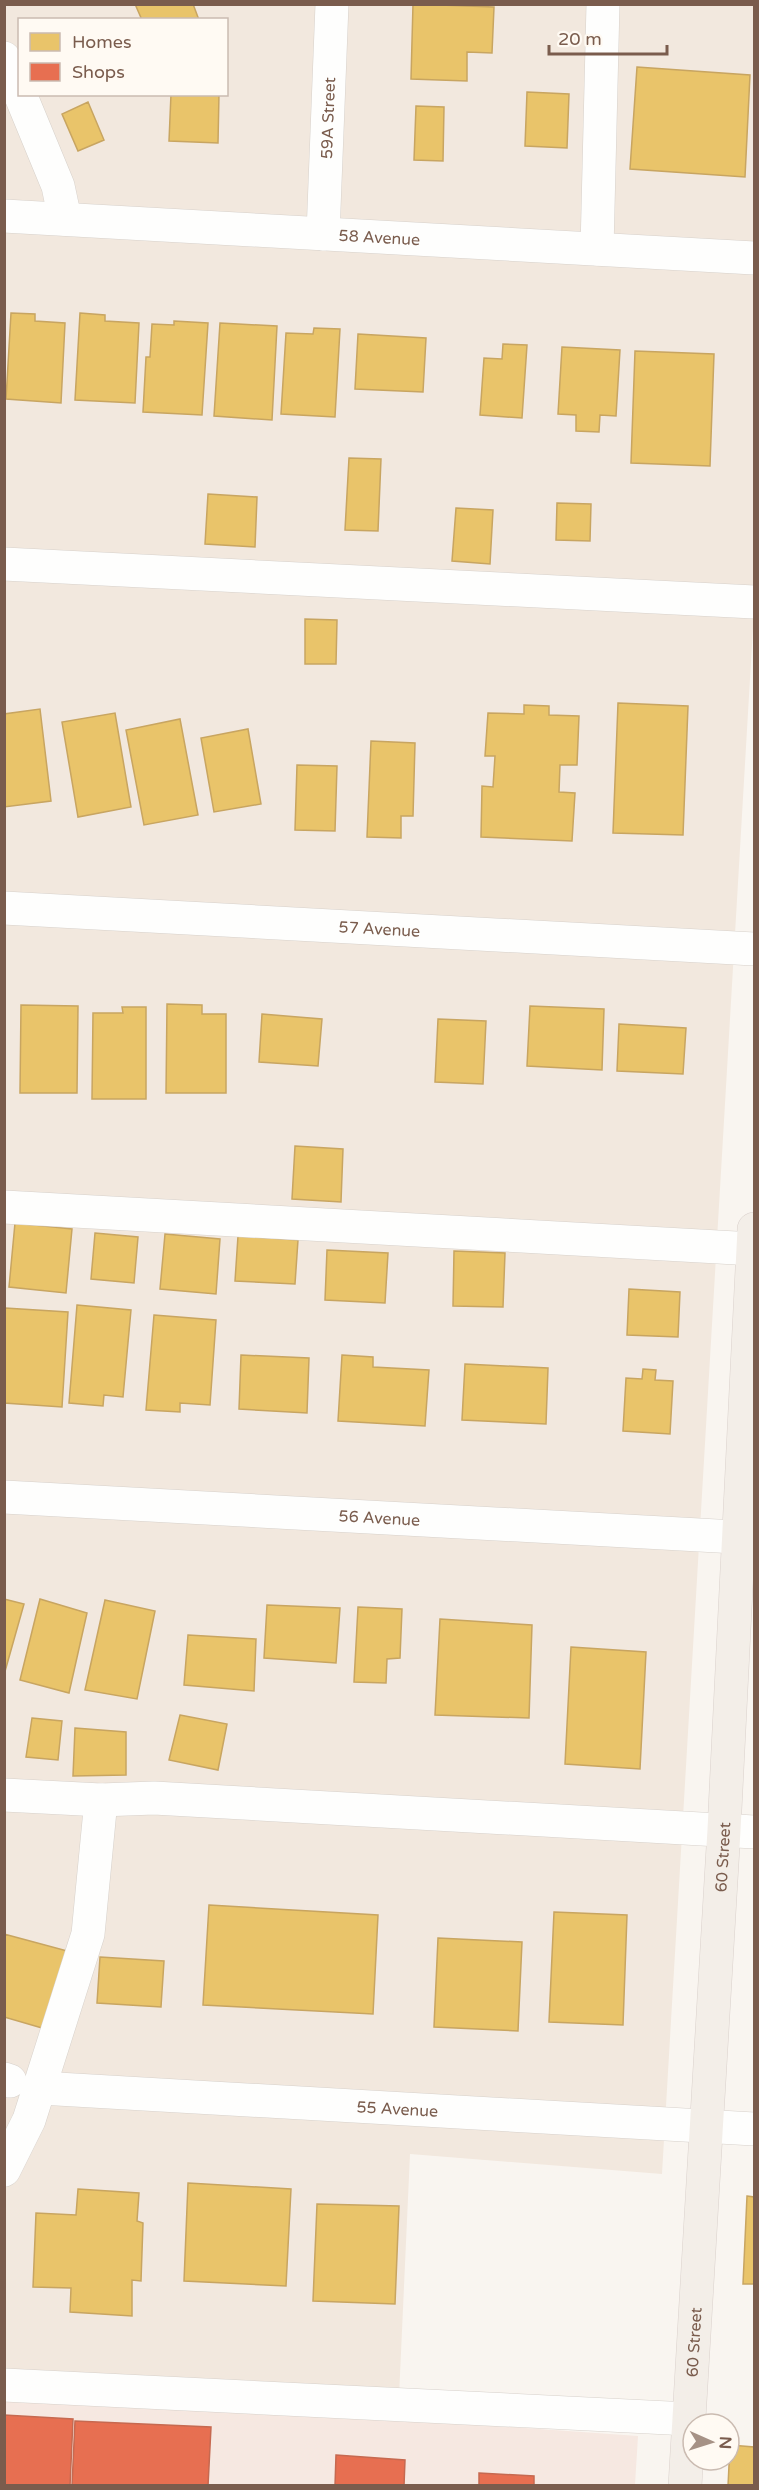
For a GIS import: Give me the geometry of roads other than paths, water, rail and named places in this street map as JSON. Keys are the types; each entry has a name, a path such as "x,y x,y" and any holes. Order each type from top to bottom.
{"main road":[{"name":"60 Street","path":"689,2412 707,2126 739,1831 754,1242"}],"street":[{"name":"59A Street","path":"323,234 332,4"},
{"path":"597,249 603,4"},
{"path":"4,58 18,90"},
{"path":"21,96 58,186 64,219"},
{"name":"58 Avenue","path":"4,216 754,258"},
{"path":"4,564 754,602"},
{"name":"57 Avenue","path":"4,908 754,949"},
{"path":"4,1207 754,1242"},
{"name":"56 Avenue","path":"4,1497 746,1538"},
{"path":"4,1795 101,1800 154,1798 739,1831"},
{"path":"4,2170 29,2120 18,2083 88,1934 101,1800"},
{"name":"55 Avenue","path":"18,2083 754,2129"},
{"path":"4,2385 681,2419"}]}
